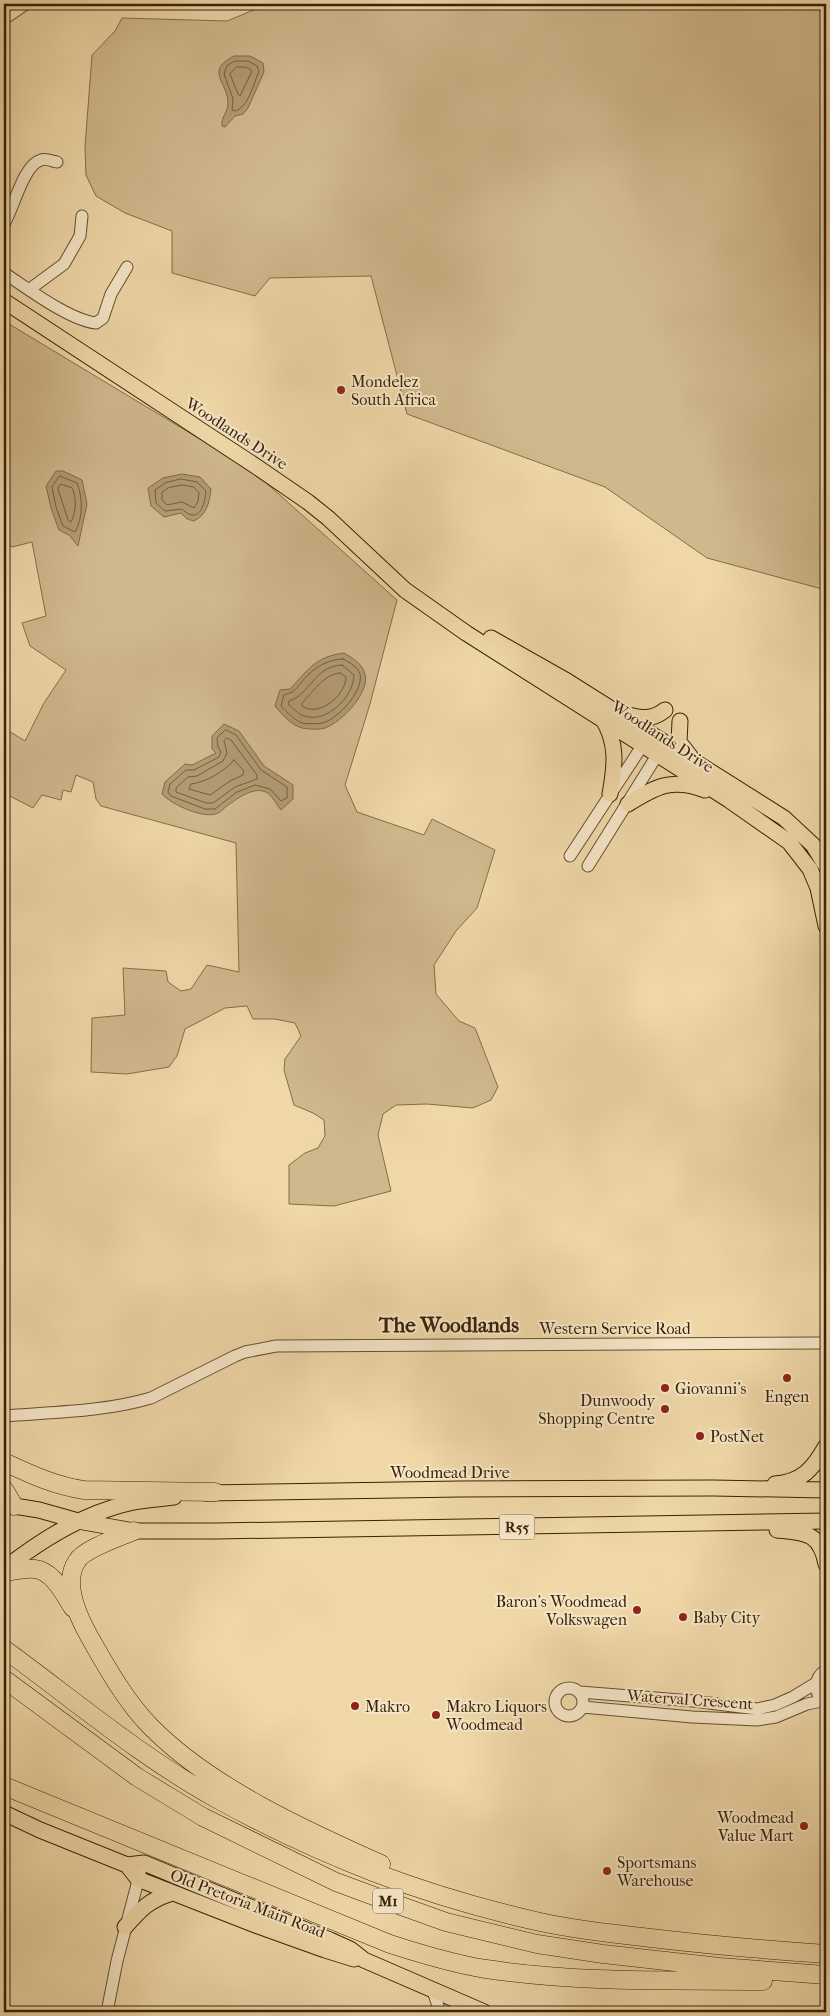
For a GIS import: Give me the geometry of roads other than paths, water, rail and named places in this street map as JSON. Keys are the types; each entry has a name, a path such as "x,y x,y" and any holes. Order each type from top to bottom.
{"highway":[{"path":"4,1462 45,1480 84,1490 215,1492"},
{"path":"4,1489 9,1506"},
{"path":"79,1616 71,1579 77,1560 85,1553 134,1531"},
{"path":"4,1571 33,1569 47,1574 62,1591 79,1616 110,1674 150,1726 174,1749 224,1785 330,1841 402,1873 542,1922"},
{"name":"M1","path":"4,1649 156,1762 217,1799 293,1838 401,1884 452,1900 542,1922 608,1933 718,1946 826,1954"},
{"name":"M1","path":"4,1679 137,1777 203,1817 336,1882 446,1922 537,1944 603,1954 720,1967 826,1975"},
{"path":"4,1786 390,1944 436,1958 484,1969 551,1977 826,1982"}],"main road":[{"name":"Woodlands Drive","path":"4,301 257,466 308,502 328,518 405,590 466,633 647,739 789,842 810,869 818,888 826,926"},
{"path":"610,794 615,753 608,728 607,714 648,718 656,716 665,710"},
{"path":"680,721 679,742 696,762"},
{"name":"Woodlands Drive","path":"661,749 696,762 784,818 813,845 826,866"},
{"path":"628,804 654,788 676,783 700,788 729,800"},
{"path":"713,1488 789,1481 802,1476 812,1469 826,1446"},
{"name":"Woodmead Drive","path":"4,1571 37,1544 78,1521 128,1503 215,1492 713,1488 826,1490"},
{"name":"R55","path":"9,1506 39,1510 78,1521 134,1531 217,1532 826,1521"},
{"path":"727,1524 808,1535 820,1543 826,1564"},
{"path":"4,1813 128,1865 138,1879"},
{"path":"128,1865 144,1862"},
{"name":"Old Pretoria Main Road","path":"144,1862 330,1940 350,1949 364,1960"},
{"name":"Old Pretoria Main Road","path":"138,1879 324,1950 347,1958 364,1960 484,2012"},
{"path":"125,1927 145,1905 172,1893"}],"street":[{"path":"4,19 26,4"},
{"path":"4,224 27,173 34,164 45,159 57,162"},
{"path":"30,289 64,264 80,236 82,216"},
{"path":"4,273 83,320 96,323 103,318 111,294 127,267"},
{"path":"570,856 647,739"},
{"path":"588,866 661,749"},
{"name":"Western Service Road","path":"4,1416 104,1409 137,1403 245,1352 276,1346 826,1343"},
{"name":"Western Service Road","path":"4,1410 26,1414"},
{"path":"824,1703 816,1689 816,1683 818,1677 826,1670"},
{"name":"Waterval Crescent","path":"580,1692 693,1701 757,1709 775,1705 816,1683"},
{"path":"564,1688 575,1688 583,1696 583,1707 578,1713 570,1716 560,1713 555,1704 556,1694 564,1688"},
{"name":"Waterval Crescent","path":"583,1707 692,1717 757,1720 776,1717 807,1704 824,1703"},
{"path":"107,2012 125,1927 144,1862"},
{"path":"432,1988 440,2012"}],"water":[{"path":"234,56 250,56 263,63 264,72 248,108 243,114 235,116 225,127 222,126 222,123 228,103 219,72 220,67 225,61"},
{"path":"56,471 63,471 82,480 87,504 78,546 69,535 59,530 51,508 46,486"},
{"path":"182,474 200,477 211,489 207,508 194,521 187,519 181,513 164,517 151,506 148,488 163,478"},
{"path":"344,653 356,660 364,671 366,679 360,696 354,704 340,719 323,729 302,728 290,722 275,706 280,690 290,689 319,661"},
{"path":"224,724 239,731 264,766 293,785 293,799 281,810 269,794 264,791 247,793 212,815 188,810 162,794 165,782 185,764 192,765 216,753 212,749 212,736"}],"place":[{"name":"Mondelez South Africa","path":"341,390"},
{"name":"Engen","path":"787,1378"},
{"name":"Giovanni's","path":"665,1388"},
{"name":"Dunwoody Shopping Centre","path":"665,1409"},
{"name":"PostNet","path":"700,1436"},
{"name":"Baron's Woodmead Volkswagen","path":"637,1610"},
{"name":"Baby City","path":"683,1617"},
{"name":"Makro","path":"355,1706"},
{"name":"Makro Liquors Woodmead","path":"436,1715"},
{"name":"Woodmead Value Mart","path":"804,1826"},
{"name":"Sportsmans Warehouse","path":"607,1871"}],"district":[{"name":"The Woodlands","path":"449,1325"}]}
